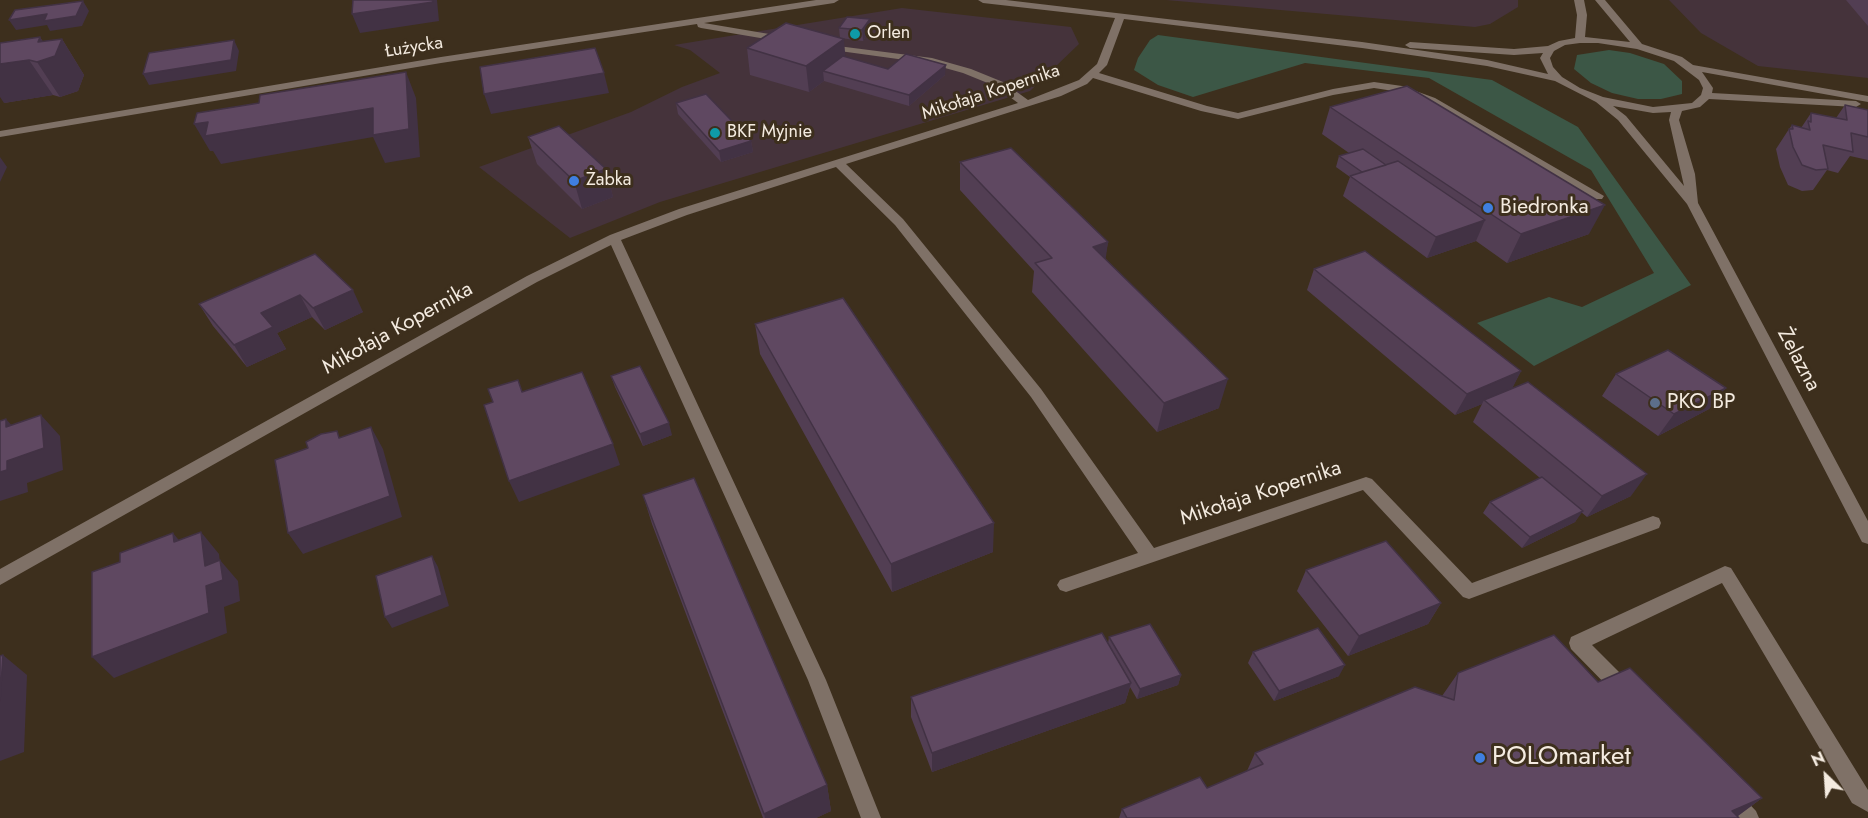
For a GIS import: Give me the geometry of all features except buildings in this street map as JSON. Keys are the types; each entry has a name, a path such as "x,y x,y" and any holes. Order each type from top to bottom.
{"street":[{"name":"Łużycka","path":"0,134 441,60 834,0"},
{"path":"983,0 1362,45 1487,63 1558,79"},
{"path":"1580,0 1582,15 1580,40"},
{"path":"1600,0 1639,46"},
{"name":"Mikołaja Kopernika","path":"0,578 532,279 614,238 682,212 1027,104 1083,82 1102,65 1120,17"},
{"path":"687,22 798,41"},
{"path":"1362,45 1427,45 1514,52 1550,49 1563,43 1580,40 1598,40 1659,51 1693,68 1868,102"},
{"path":"817,45 905,56 967,71 999,84 1027,104"},
{"path":"1550,49 1545,58 1548,68 1558,79 1576,90 1600,100 1653,110 1696,105 1706,96 1708,88 1703,78 1693,68"},
{"path":"1093,75 1205,109 1238,116 1374,85 1402,89 1431,100 1598,196"},
{"path":"1706,96 1868,102"},
{"path":"1600,100 1622,118 1692,202"},
{"path":"1677,109 1674,120 1689,174 1692,202"},
{"path":"837,162 899,222 1036,393 1149,555"},
{"name":"Żelazna","path":"1692,202 1868,537"},
{"path":"614,238 817,680 871,818"},
{"name":"Mikołaja Kopernika","path":"1066,585 1366,483 1469,592 1653,523"},
{"path":"1635,701 1578,643 1725,573 1859,796 1868,802"},
{"path":"1716,785 1749,818"}],"shaded area":[{"path":"1166,0 1518,0 1518,7 1490,24 1475,27"},
{"path":"1669,0 1868,0 1868,78 1758,66 1701,33"},
{"path":"902,8 1071,27 1079,44 1030,91 660,202 570,238 479,167 631,112 682,87 720,73 690,50 674,45"}],"green space":[{"path":"1158,35 1492,80 1578,127 1691,285 1534,366 1477,323 1549,297 1582,307 1654,273 1591,170 1429,78 1305,63 1193,97 1158,85 1134,70 1138,58 1150,40"},
{"path":"1609,50 1630,53 1664,64 1682,81 1682,94 1661,99 1638,99 1612,93 1591,83 1574,69 1577,55"}],"place":[{"name":"Orlen","path":"855,34"},
{"name":"BKF Myjnie","path":"715,133"},
{"name":"Żabka","path":"574,181"},
{"name":"Biedronka","path":"1488,208"},
{"name":"PKO BP","path":"1655,403"},
{"name":"POLOmarket","path":"1480,758"}]}
